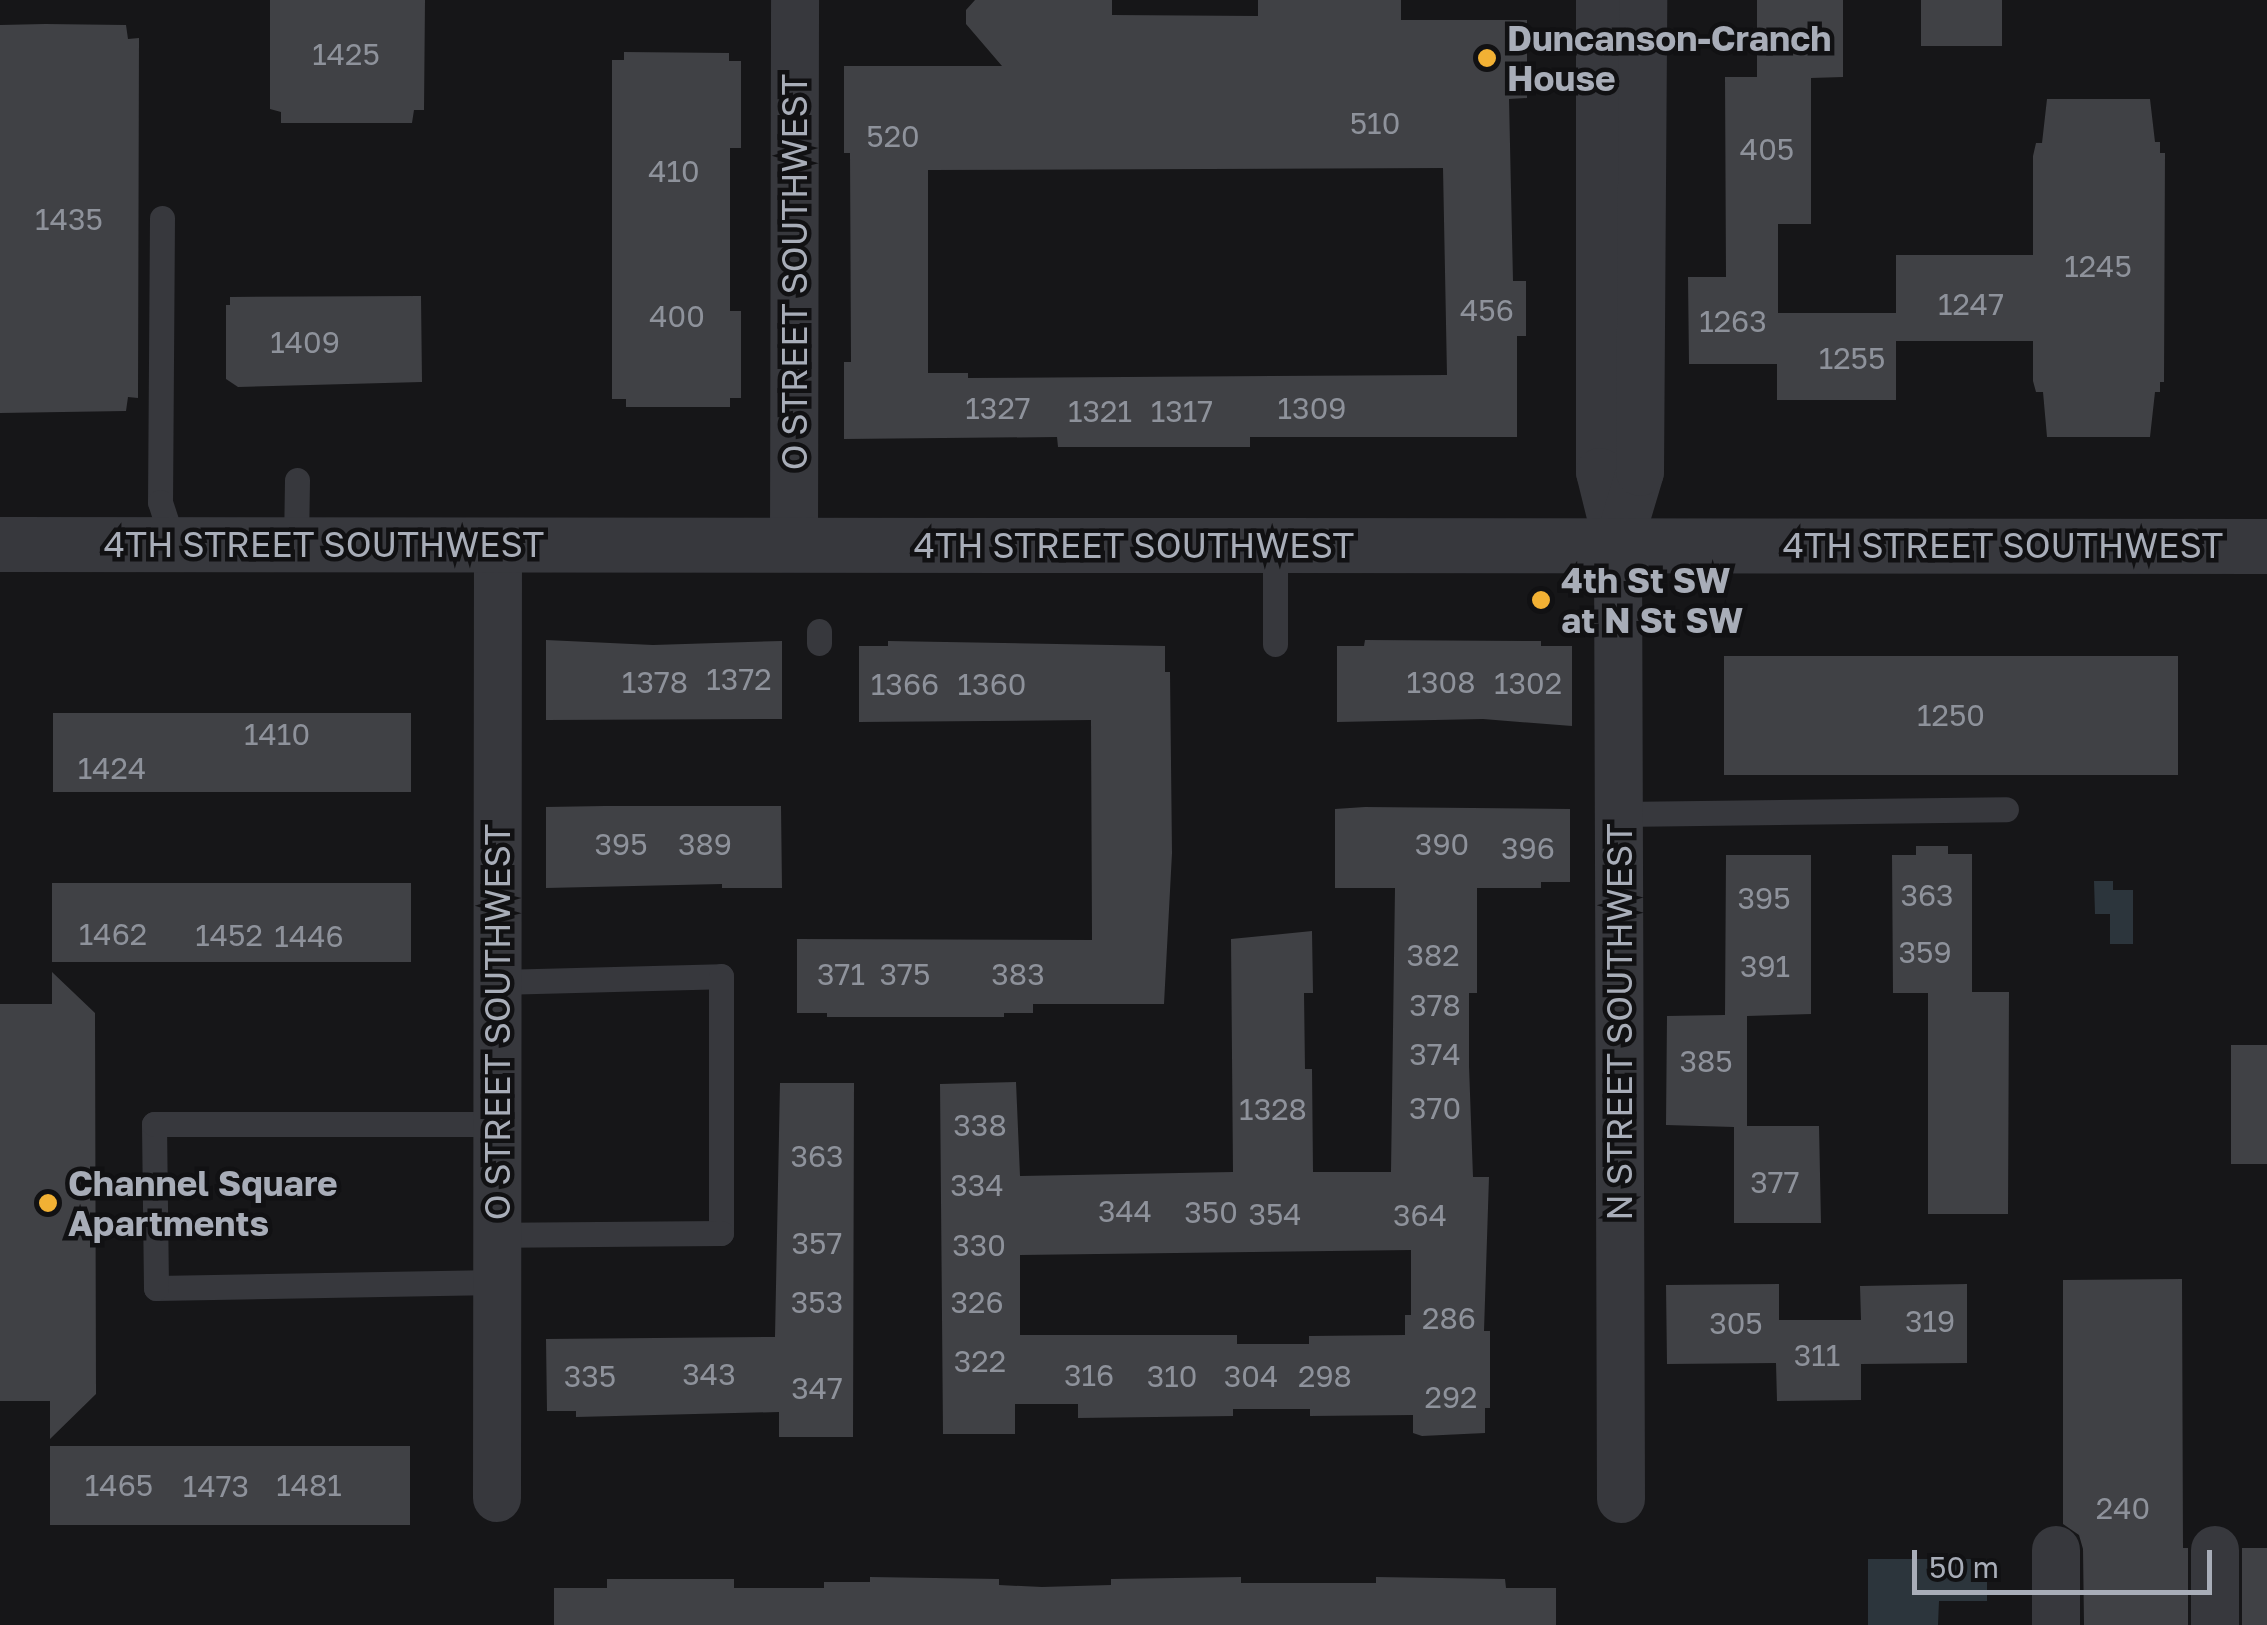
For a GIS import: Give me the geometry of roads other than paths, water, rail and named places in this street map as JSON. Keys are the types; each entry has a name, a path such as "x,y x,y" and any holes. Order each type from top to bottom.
{"street":[{"name":"O STREET SOUTHWEST","path":"794,544 795,0"},
{"name":"N STREET SOUTHWEST","path":"1600,0 1600,472 1618,545 1621,1499"},
{"name":"N STREET SOUTHWEST","path":"1618,545 1640,472 1642,0"},
{"name":"4TH STREET SOUTHWEST","path":"0,544 2267,546"},
{"name":"O STREET SOUTHWEST","path":"497,1498 498,545"},
{"path":"2056,1550 2056,1625"},
{"path":"2215,1550 2215,1625"}],"lane":[{"path":"162,218 160,502 174,545"},
{"path":"296,544 297,480"},
{"path":"1274,545 1274,644"},
{"path":"1620,814 2006,809"},
{"path":"497,982 721,976 721,1233 497,1235"},
{"path":"496,1282 156,1288 154,1124 497,1124"}],"place":[{"name":"Duncanson-Cranch House","path":"1487,58"},
{"name":"4th St SW at N St SW","path":"1541,600"},
{"name":"Channel Square Apartments","path":"48,1203"}]}
